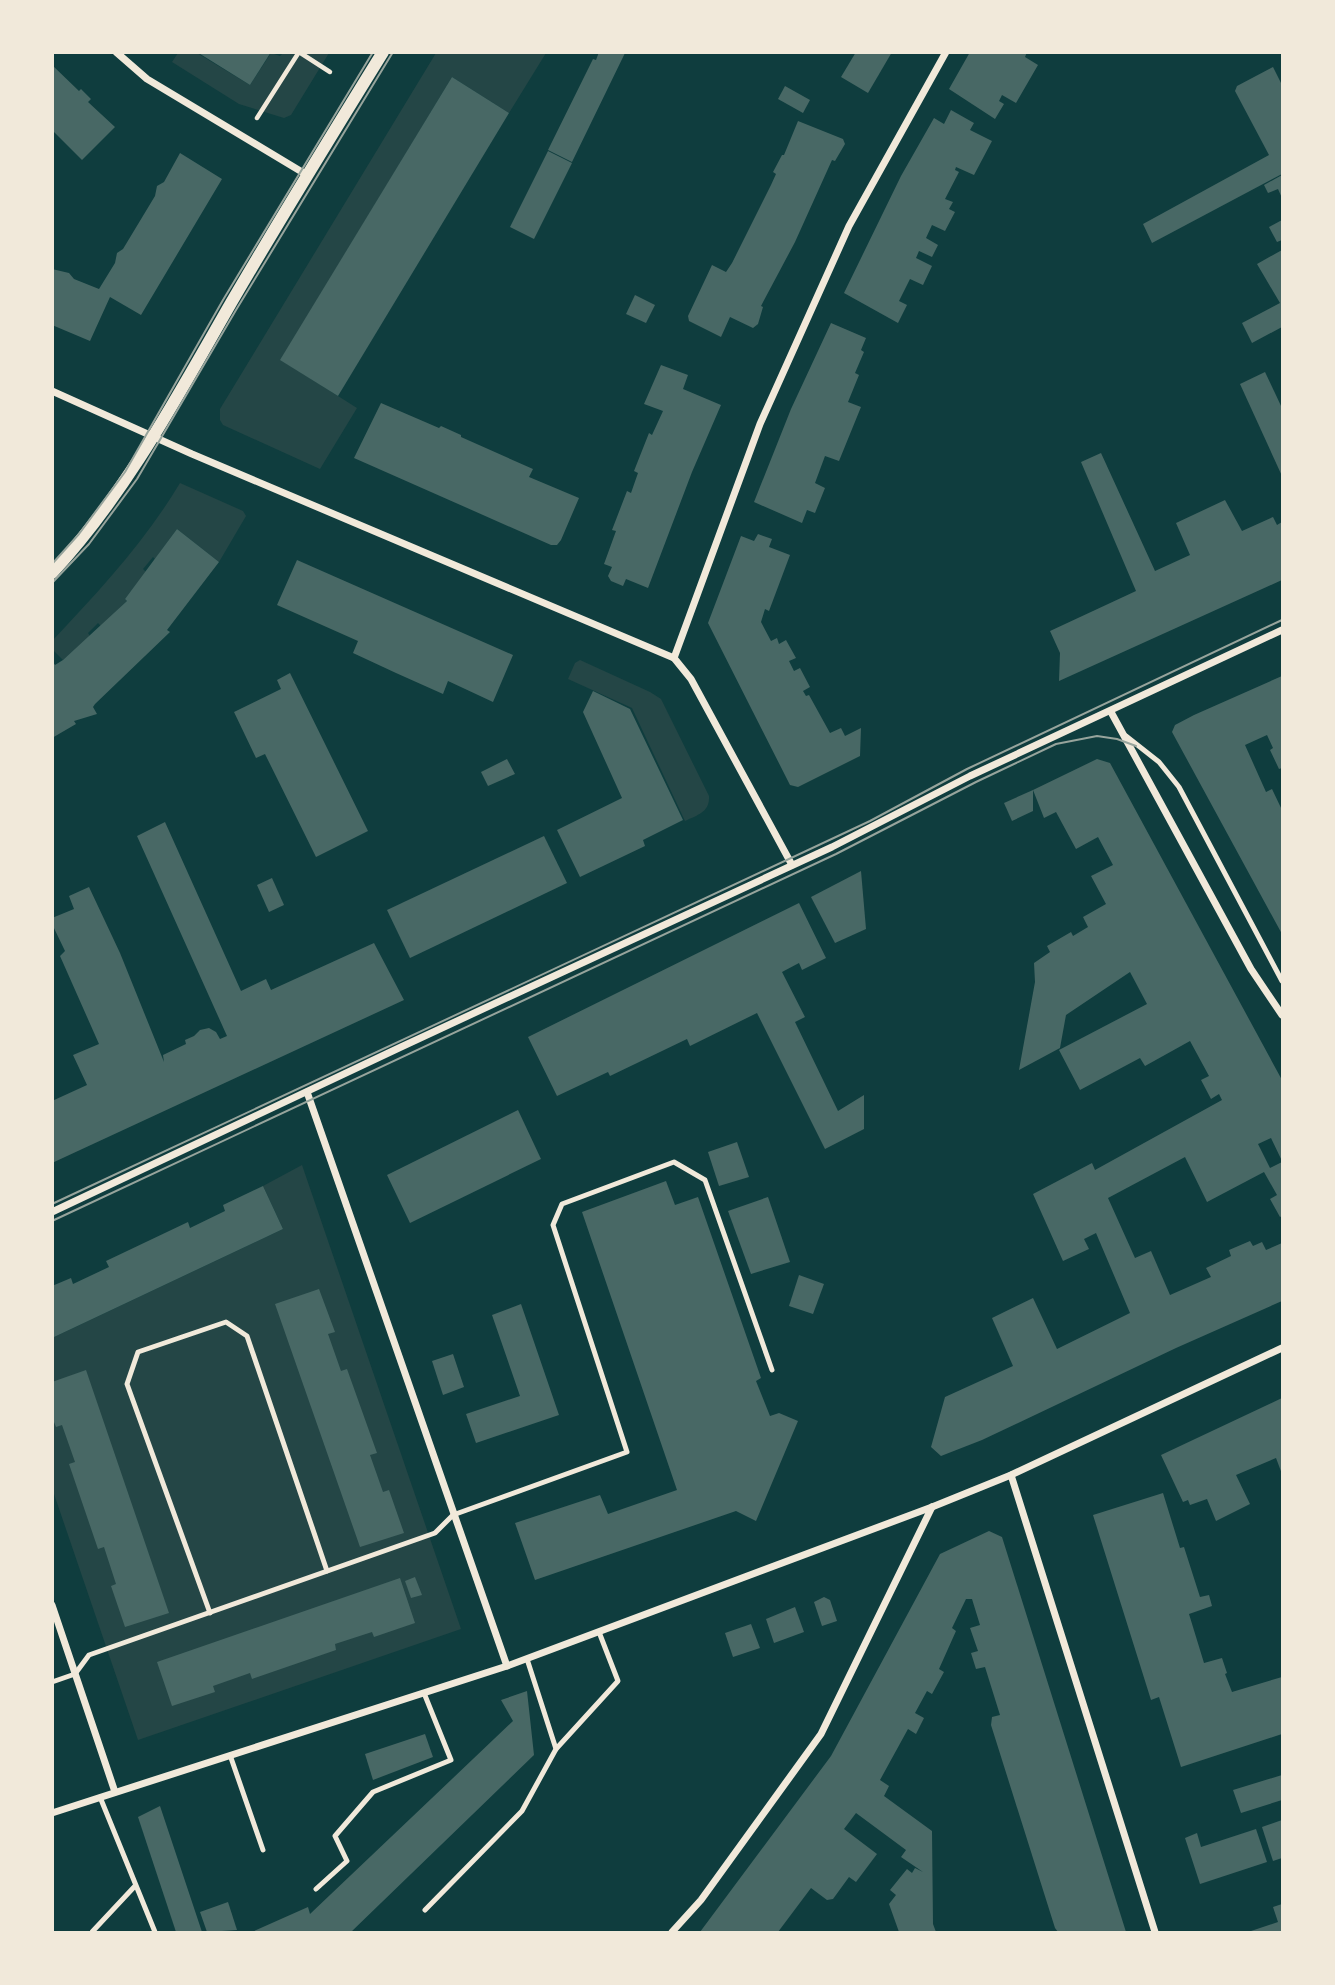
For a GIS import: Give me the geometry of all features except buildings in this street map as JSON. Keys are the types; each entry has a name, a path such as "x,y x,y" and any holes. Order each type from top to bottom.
{"street":[{"path":"116,52 147,79 307,174"},
{"path":"52,573 84,539 131,475 307,174 383,52"},
{"path":"674,658 765,411 849,226 946,52"},
{"path":"52,391 674,658 691,679 792,865"},
{"path":"52,1212 792,865 970,776 1283,630"},
{"path":"1111,712 1251,969 1283,1015"},
{"path":"307,1092 507,1666"},
{"path":"52,1813 507,1666 932,1507 1011,1475 1283,1348"},
{"path":"1011,1475 1155,1933"},
{"path":"671,1933 701,1900 821,1734 932,1507"},
{"path":"52,1605 115,1793"}],"lane":[{"path":"1121,732 1159,762 1179,788 1283,981"},
{"path":"52,1682 75,1674 89,1655 435,1533 453,1515 627,1452 553,1225 562,1204 674,1162 705,1180 772,1370"},
{"path":"210,1612 127,1384 138,1352 226,1322 247,1336 327,1571"},
{"path":"425,1910 522,1811 556,1749 618,1681 599,1632"},
{"path":"527,1658 556,1749"},
{"path":"316,1889 346,1861 335,1836 373,1792 451,1760 424,1693"},
{"path":"230,1755 263,1850"},
{"path":"100,1797 155,1933"},
{"path":"92,1933 135,1886"}],"path":[{"path":"257,118 299,52 330,72"}],"shaded area":[{"path":"178,53 197,53 250,85 271,53 280,56 283,53 329,53 291,115 284,118 239,104 172,62"},
{"path":"436,53 546,53 509,113 452,77 281,360 357,408 320,469 223,425 220,409"},
{"path":"180,483 243,511 246,516 219,562 177,529 155,559 153,557 143,569 146,572 125,599 127,601 101,626 98,623 88,633 90,636 63,660 53,650 53,640 136,546"},
{"path":"580,660 661,699 709,796 708,806 702,812 685,821 632,708 568,679 575,663"},
{"path":"302,1165 461,1629 138,1740 53,1491 52,1338 283,1229 263,1186"}],"tram line":[{"path":"52,564 79,534 125,472 223,300 373,52"},
{"path":"52,583 89,544 137,479 393,52"},
{"path":"52,1204 870,821 967,769 1282,620"},
{"path":"52,1221 836,854 1056,744 1097,736 1136,746"}]}
